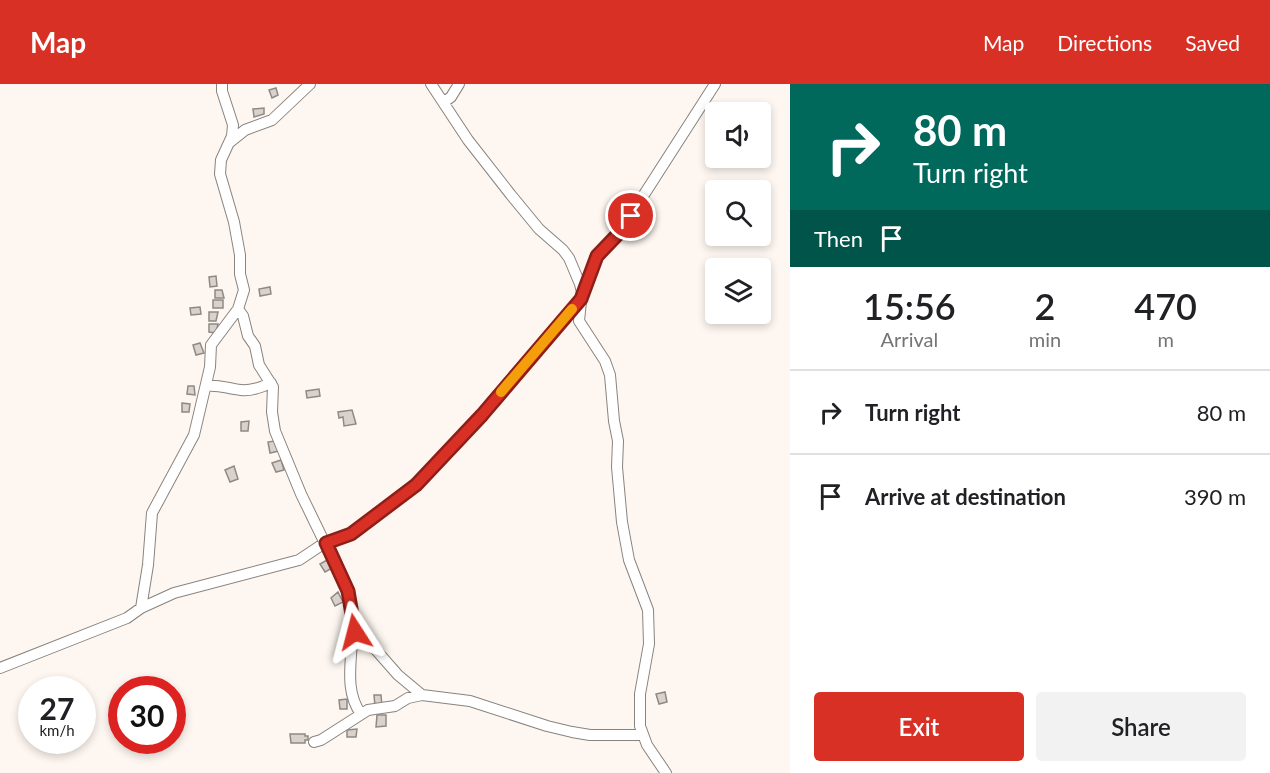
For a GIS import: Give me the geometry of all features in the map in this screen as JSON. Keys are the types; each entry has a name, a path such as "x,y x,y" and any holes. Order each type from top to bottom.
{"street":[{"path":"141,608 148,565 152,513 194,435 210,367 211,345 238,309 244,290 240,274 239,244 219,169 230,142 233,125 222,91 222,84"},
{"path":"230,142 245,130 266,123 279,115 292,99 310,84"},
{"path":"431,84 468,140 511,195 539,229 569,258 580,284 579,321 605,361 610,375 618,441 617,467 622,522 629,560 648,610 649,644 639,708 642,735 666,773"},
{"path":"444,102 451,97 459,84"},
{"path":"0,668 127,618 141,608 174,593 299,560 326,543 351,534 420,480 482,415 581,299 597,256 620,232 715,84"},
{"path":"238,309 243,316 248,336 255,346 259,365 271,383 274,397 272,421 275,431 301,494 348,591 355,632 376,650 398,675 422,695"},
{"path":"206,386 216,384 248,390 271,383"},
{"path":"355,632 352,639 350,693 354,704 362,714"},
{"path":"314,742 350,723 368,710 395,706 408,698 422,695 470,701 572,732 590,735 642,735"}],"building":[{"path":"276,88 278,95 272,98 269,90"},
{"path":"264,108 264,114 254,117 253,109"},
{"path":"216,276 217,286 210,287 209,277"},
{"path":"270,287 271,294 260,296 259,289"},
{"path":"215,290 222,290 224,298 215,298"},
{"path":"213,300 223,300 223,308 213,308"},
{"path":"200,307 201,314 191,315 190,308"},
{"path":"209,312 218,312 216,321 209,321"},
{"path":"209,324 218,324 216,333 209,332"},
{"path":"200,343 204,353 196,355 193,345"},
{"path":"188,386 194,386 195,395 187,394"},
{"path":"319,389 320,396 307,398 306,391"},
{"path":"182,403 190,404 189,412 182,412"},
{"path":"352,410 356,424 344,426 343,417 339,418 338,412"},
{"path":"249,421 248,431 241,431 241,422"},
{"path":"274,441 279,451 270,453 268,442"},
{"path":"281,460 284,470 276,472 272,463"},
{"path":"234,466 238,479 230,482 225,470"},
{"path":"327,560 334,567 325,572 320,564"},
{"path":"338,592 343,602 335,606 331,598"},
{"path":"665,692 667,702 659,704 656,694"},
{"path":"374,695 381,695 382,706 375,706"},
{"path":"347,699 347,709 340,709 339,700"},
{"path":"377,715 386,715 386,726 376,727"},
{"path":"357,729 356,737 347,737 347,730"},
{"path":"290,734 305,734 308,740 305,740 305,743 291,743"}],"slow traffic":[{"path":"501,392 572,309"}],"route":[{"path":"355,632 348,591 326,543 351,534 416,485 482,415 581,299 597,256 620,232 631,216"}]}
